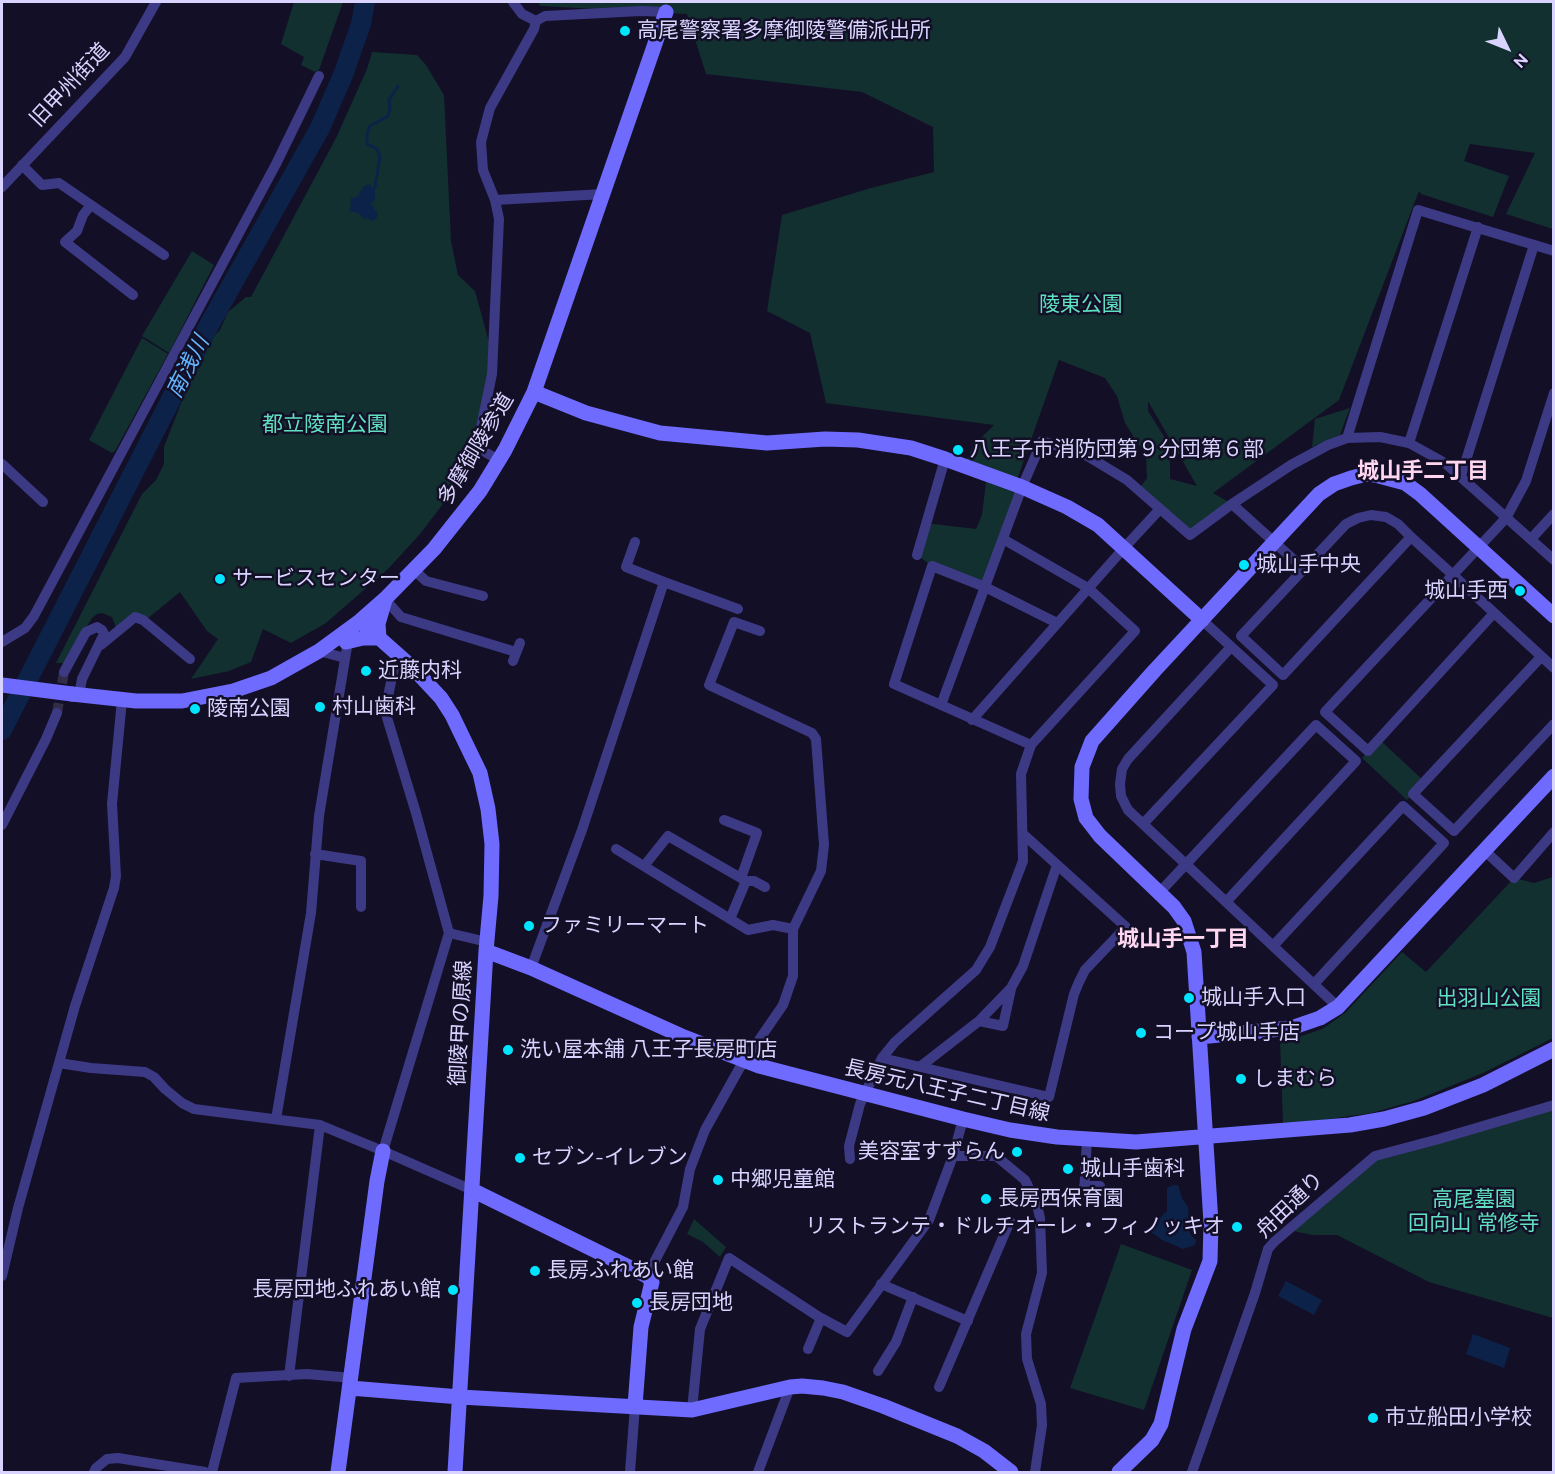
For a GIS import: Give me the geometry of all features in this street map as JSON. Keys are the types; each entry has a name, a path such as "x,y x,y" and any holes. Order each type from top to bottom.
{"street":[{"name":"旧甲州街道","path":"2,187 125,57 156,2"},
{"path":"513,2 522,14 536,21"},
{"path":"499,459 483,451 478,442 492,374 498,219 495,200 483,170 481,134 490,108 534,29 536,21 545,16 641,11 666,12"},
{"name":"多摩御陵参道","path":"2,685 150,702 220,694 271,678 343,639 414,570 460,518 480,490 534,392 666,12"},
{"path":"2,642 25,628 34,616 276,164 319,76"},
{"path":"22,165 42,184 59,183 164,255"},
{"path":"495,200 604,194"},
{"path":"91,205 83,215 77,231 65,242 133,295"},
{"path":"1347,438 1418,210 1554,251"},
{"path":"1409,442 1478,227"},
{"path":"1461,476 1534,246"},
{"path":"534,392 586,413 660,433 767,443 825,439 858,440 911,448 1022,487 1067,507 1098,525 1273,685 1143,824"},
{"path":"1494,613 1368,751 1325,712 1506,519 1526,481 1554,393"},
{"path":"942,705 1022,487 1042,441 1084,454 1127,480 1190,536 1232,504 1291,465 1347,438 1380,436 1409,442 1428,452 1461,476 1554,560"},
{"path":"917,555 945,459"},
{"path":"2,464 43,502"},
{"path":"1119,1473 1152,1440 1161,1424 1184,1329 1210,1261 1211,1223 1194,952 1190,934 1174,907 1100,836 1086,818 1081,799 1082,767 1092,741 1273,541 1319,494 1334,484 1367,474 1405,483 1420,494 1554,616"},
{"path":"1232,504 1304,569"},
{"path":"972,720 1160,509"},
{"path":"1531,539 1554,514"},
{"path":"1411,537 1283,675 1241,636 1346,525 1358,518 1371,515 1386,517 1398,524 1554,668"},
{"path":"850,1159 849,1146 864,1094 882,1058 896,1041 976,970 990,947 1023,861 1021,774 1031,745 1135,631 1088,588 1003,539"},
{"path":"635,542 626,567 738,609"},
{"path":"1031,745 894,684 932,566 985,587 1057,623"},
{"path":"414,570 426,581 483,596"},
{"path":"531,968 582,830 664,582"},
{"path":"276,1119 311,913 315,854 345,658 343,639 380,638 378,624 385,599"},
{"path":"385,599 401,617 516,652"},
{"path":"99,646 135,617 143,620 190,659"},
{"name":"御陵甲の原線","path":"360,621 429,684 452,715 465,737 480,773 488,809 492,844 491,896 486,946 455,1473"},
{"path":"647,1276 683,1207 690,1169 705,1130 739,1069 783,1005 793,976 793,928 821,871 824,845 816,739 812,733 710,685 734,622 760,631"},
{"path":"64,672 86,632 97,627 104,634 76,695"},
{"path":"1231,647 1128,759 1122,770 1120,784 1124,803 1143,824 1338,1007"},
{"path":"319,651 345,658"},
{"path":"338,1473 383,1150 449,933 385,711 397,653"},
{"path":"1541,657 1413,794 1454,831 1554,724"},
{"path":"2,1276 18,1208 75,1006 114,888 116,876 112,804 122,700"},
{"path":"2,825 46,739 57,712"},
{"path":"1159,893 1316,725 1356,761 1226,902"},
{"path":"1199,1037 1291,1028 1320,1018 1338,1007 1554,776"},
{"path":"1273,946 1403,806 1444,843 1314,984"},
{"path":"724,820 757,833 730,919"},
{"path":"1484,850 1514,878 1554,832"},
{"path":"882,1058 1049,1097 1074,994 1079,982 1085,970 1126,927 1023,834"},
{"path":"644,866 668,836 744,880 754,881 765,887"},
{"path":"616,849 748,930 773,925 793,928"},
{"path":"315,854 361,861 361,907"},
{"path":"921,1066 979,1021 1011,988 1023,966 1057,865"},
{"path":"449,933 486,946"},
{"name":"長房元八王子二丁目線","path":"486,946 684,1037 745,1061 864,1094 1010,1130 1087,1139 1136,1142 1311,1129 1384,1119 1424,1108 1483,1085 1554,1049"},
{"path":"979,1021 1003,1026 1011,988"},
{"path":"59,1063 145,1072 182,1102 194,1108 320,1125 472,1190 647,1276 652,1282 641,1327 630,1473"},
{"name":"舟田通り","path":"1192,1473 1255,1293 1268,1249 1274,1242 1375,1156 1554,1105"},
{"path":"692,1410 700,1329 729,1258 821,1318 847,1332 929,1220 953,1156 963,1119"},
{"path":"289,1376 320,1125"},
{"path":"1087,1139 1084,1190 1100,1186"},
{"path":"953,1156 996,1156 1025,1180 1037,1205 1040,1218 1042,1273 1026,1334 1027,1359 1041,1404 1042,1425 1035,1473"},
{"path":"939,1387 1010,1221"},
{"path":"881,1284 968,1321"},
{"path":"878,1371 896,1342 913,1298"},
{"path":"808,1349 821,1318"},
{"path":"212,1473 236,1378 307,1374 351,1383 460,1397 692,1410 802,1386 843,1392 957,1436 984,1451 1011,1473"},
{"path":"758,1473 790,1387"},
{"path":"94,1473 96,1468 107,1459 118,1458 205,1473"}],"green space":[{"path":"294,2 343,2 319,70 315,72 301,65 304,57 281,44"},
{"name":"陵東公園","path":"537,2 1553,2 1553,229 1506,214 1535,153 1470,144 1464,161 1509,176 1493,217 1421,194 1419,191 1339,400 1213,493 1232,504 1190,535 1138,490 1147,478 1146,456 1125,423 1117,396 1105,378 1059,360 1017,480 966,461 973,446 994,425 826,403 810,333 767,311 782,215 934,172 933,127 862,92 706,74 687,14 541,6","holes":["1148,402 1197,486 1170,479 1170,446 1148,411"]},
{"name":"都立陵南公園","path":"372,52 417,55 426,65 444,95 451,241 458,275 475,291 489,342 487,375 472,451 478,454 420,534 389,568 326,623 291,643 263,629 251,662 229,671 191,679 218,639 207,631 180,592 147,619 116,628 112,617 102,613 97,614 92,618 64,663 56,663 142,494 156,480 164,464 164,447 189,383 189,374 206,344 220,330 228,312 246,297 251,297 336,138 367,69"},
{"path":"192,251 214,265 169,353 142,336"},
{"path":"142,338 168,354 112,453 89,440"},
{"path":"1350,408 1340,435 1312,447 1315,419"},
{"path":"986,482 1019,494 985,587 932,566 917,555 926,523 976,529 982,515"},
{"path":"1379,739 1425,782 1407,800 1362,758"},
{"name":"出羽山公園","path":"1553,877 1553,1038 1483,1073 1414,1101 1371,1113 1283,1123 1280,1040 1296,1038 1322,1029 1331,1023 1346,1012 1402,952 1426,972 1514,878 1534,883"},
{"name":"高尾墓園 回向山 常修寺","path":"1553,1105 1553,1318 1429,1282 1337,1235 1313,1235 1288,1230 1375,1156"},
{"path":"694,1219 726,1247 720,1257 703,1242 687,1234"},
{"path":"1121,1244 1192,1270 1144,1410 1070,1388"}],"water":[{"path":"370,184 372,188 375,187 375,200 371,204 378,214 376,219 371,221 350,211 351,198 357,197 364,186"},
{"path":"1178,1185 1188,1207 1190,1234 1196,1240 1195,1245 1183,1249 1162,1240 1151,1232 1151,1227 1167,1211 1167,1188"},
{"path":"1286,1281 1322,1300 1314,1315 1278,1296"},
{"path":"1473,1334 1510,1348 1504,1368 1466,1354"}],"waterway":[{"name":"南浅川","path":"2,730 208,327 320,128 343,75 361,24 365,2"},
{"path":"375,187 380,157 377,149 367,144 367,134 370,126 388,116 389,100 398,86"}],"tunnel":[{"path":"57,713 64,672"}],"place":[{"name":"高尾警察署多摩御陵警備派出所","path":"625,31"},
{"name":"八王子市消防団第９分団第６部","path":"958,450"},
{"name":"城山手中央","path":"1244,565"},
{"name":"サービスセンター","path":"220,579"},
{"name":"城山手西","path":"1520,591"},
{"name":"近藤内科","path":"366,671"},
{"name":"村山歯科","path":"320,707"},
{"name":"陵南公園","path":"195,709"},
{"name":"ファミリーマート","path":"529,926"},
{"name":"城山手入口","path":"1189,998"},
{"name":"コープ城山手店","path":"1141,1033"},
{"name":"洗い屋本舗 八王子長房町店","path":"508,1050"},
{"name":"しまむら","path":"1241,1079"},
{"name":"美容室すずらん","path":"1017,1152"},
{"name":"セブン-イレブン","path":"520,1158"},
{"name":"城山手歯科","path":"1068,1169"},
{"name":"中郷児童館","path":"718,1180"},
{"name":"長房西保育園","path":"986,1199"},
{"name":"リストランテ・ドルチオーレ・フィノッキオ","path":"1237,1227"},
{"name":"長房ふれあい館","path":"535,1271"},
{"name":"長房団地ふれあい館","path":"453,1290"},
{"name":"長房団地","path":"637,1303"},
{"name":"市立船田小学校","path":"1373,1418"}],"district":[{"name":"城山手二丁目","path":"1423,471"},
{"name":"城山手一丁目","path":"1183,939"}]}
